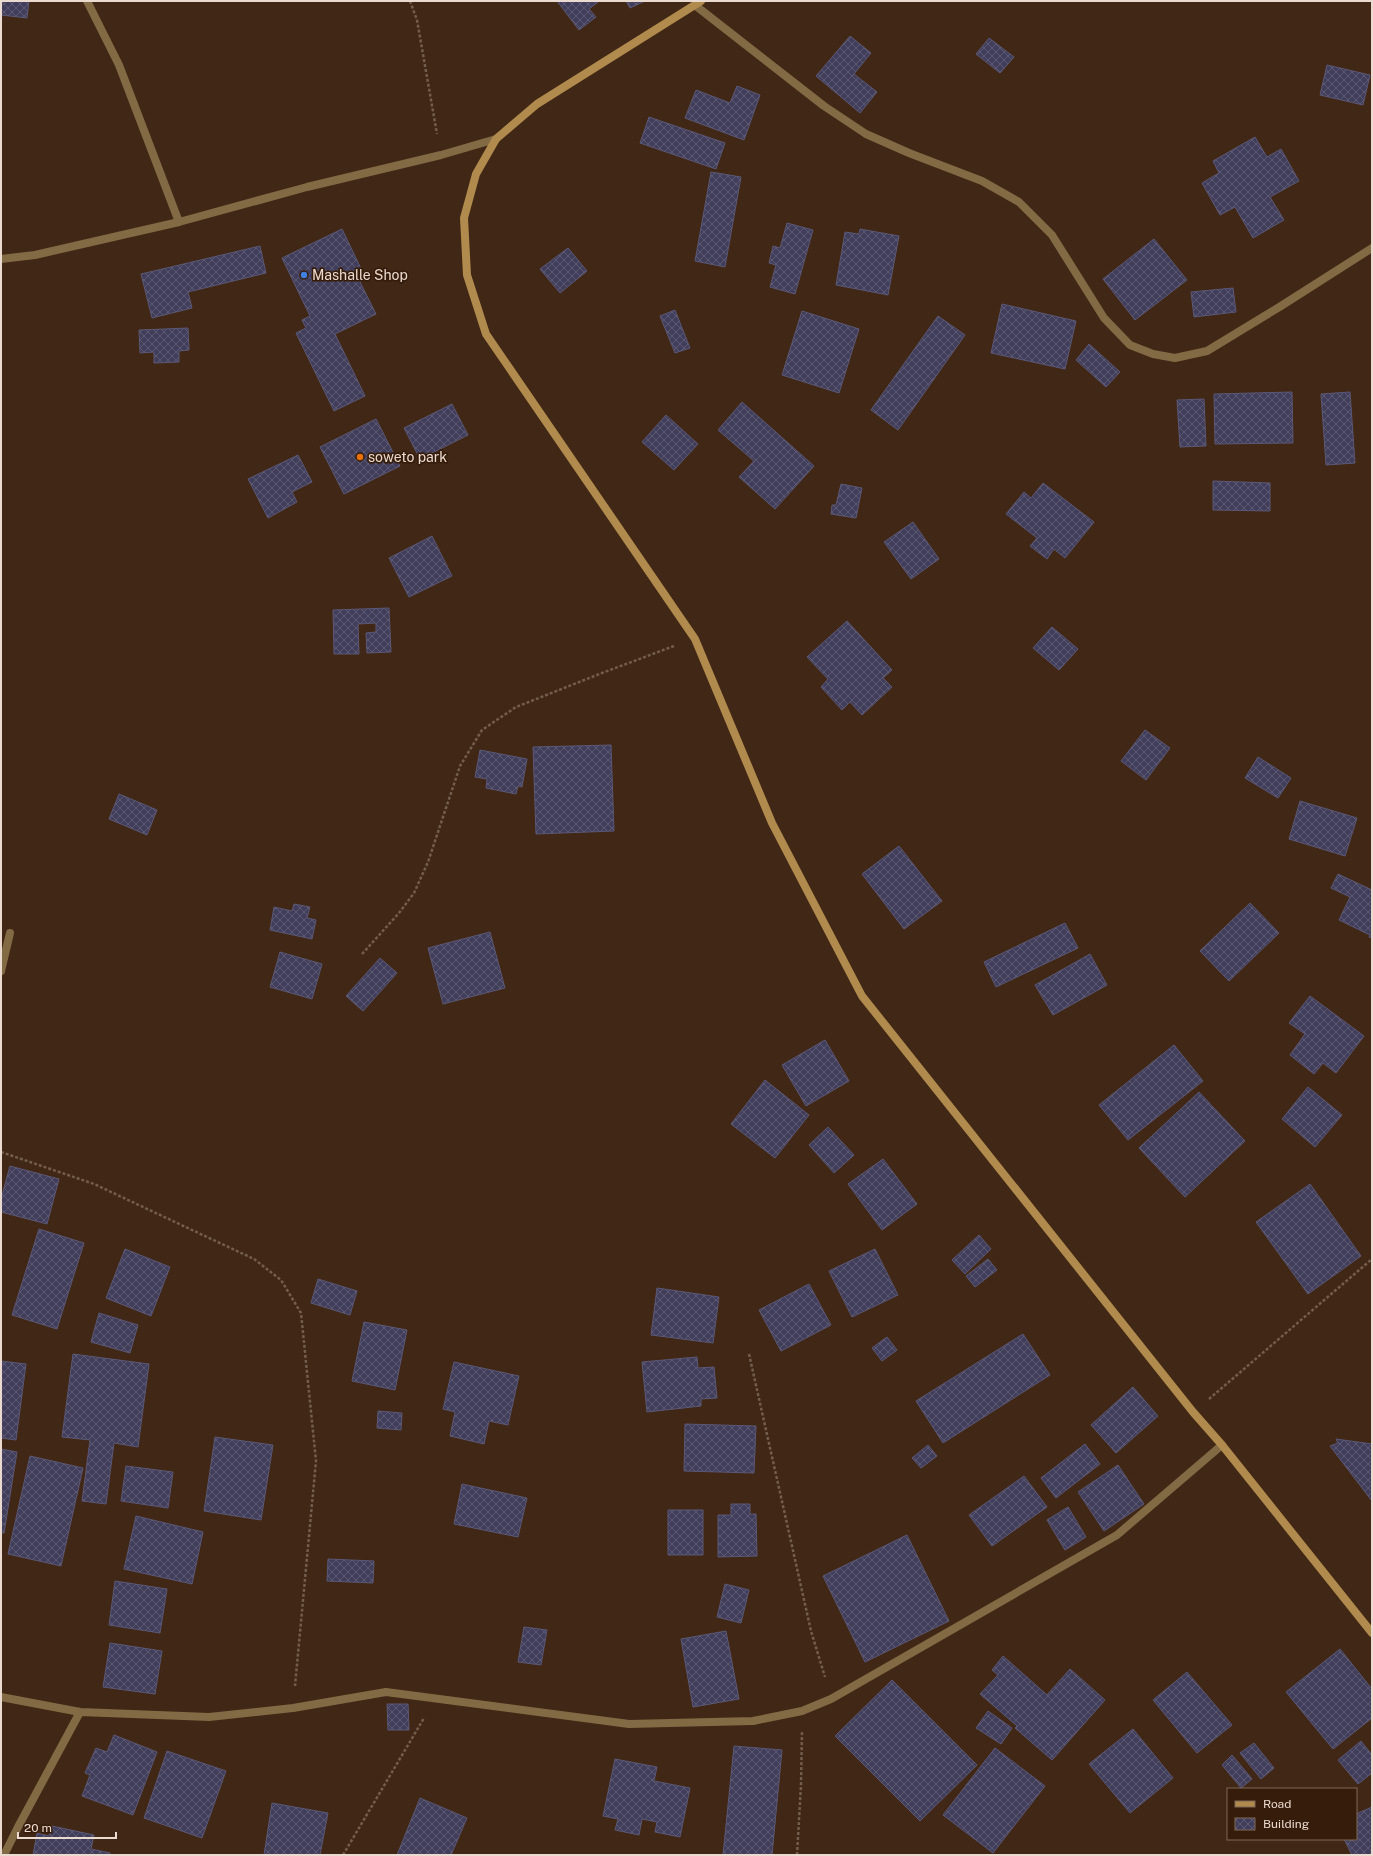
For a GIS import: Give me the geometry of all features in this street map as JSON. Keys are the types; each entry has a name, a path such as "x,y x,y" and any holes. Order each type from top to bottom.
{"street":[{"path":"86,1 119,65 179,222"},
{"path":"1372,248 1207,351 1175,358 1153,354 1130,345 1104,318 1052,235 1019,202 982,181 909,153 866,134 824,106 698,3 537,104 496,139 476,174 464,218 467,275 486,334 695,639 772,823 862,996 1193,1412 1222,1445 1372,1633"},
{"path":"1,259 35,255 179,222 306,187 441,155 496,139"},
{"path":"1,971 10,933"},
{"path":"1,1698 80,1712 209,1717 293,1708 386,1692 629,1724 753,1720 802,1711 831,1699 1117,1535 1222,1445"},
{"path":"4,1855 80,1712"}],"path":[{"path":"410,1 417,20 441,155"},
{"path":"362,954 399,913 414,893 428,862 460,766 482,730 516,707 602,673 695,639"},
{"path":"1,1152 94,1184 254,1259 281,1280 301,1313 316,1461 293,1708"},
{"path":"1193,1412 1372,1259"},
{"path":"750,1354 811,1631 831,1699"},
{"path":"344,1855 435,1698"},
{"path":"796,1855 801,1785 802,1711"}],"building":[{"path":"1,1 29,1 27,18 1,15"},
{"path":"557,1 597,1 598,2 589,9 596,17 579,30"},
{"path":"626,1 645,1 630,8"},
{"path":"850,36 871,53 854,74 877,92 860,113 816,76"},
{"path":"989,38 1014,57 1000,73 976,54"},
{"path":"1327,65 1370,75 1363,105 1320,95"},
{"path":"737,86 760,95 744,140 685,118 696,90 730,103"},
{"path":"649,117 725,143 716,169 640,143"},
{"path":"1255,137 1267,157 1281,149 1299,181 1270,197 1284,220 1253,238 1235,207 1220,215 1202,183 1219,173 1213,161"},
{"path":"711,172 741,177 725,267 695,261"},
{"path":"787,223 813,230 795,294 770,287 776,265 769,263 773,246 780,248"},
{"path":"342,229 366,279 360,282 376,314 335,334 365,396 334,411 296,333 306,328 302,320 310,316 282,258"},
{"path":"860,229 899,236 888,295 836,285 845,232 859,234"},
{"path":"1154,239 1187,280 1135,320 1103,279"},
{"path":"260,246 266,273 188,292 192,308 152,318 141,274"},
{"path":"568,248 587,271 560,293 540,269"},
{"path":"1233,288 1236,312 1194,317 1191,292"},
{"path":"1002,304 1076,321 1065,369 991,353"},
{"path":"675,310 690,348 675,353 660,316"},
{"path":"802,311 859,329 839,393 782,375"},
{"path":"938,316 965,335 898,430 871,410"},
{"path":"188,328 189,350 179,351 179,362 154,363 154,352 140,353 139,330"},
{"path":"1089,344 1120,372 1106,387 1076,360"},
{"path":"1292,392 1293,443 1215,444 1214,394"},
{"path":"1350,392 1355,463 1326,465 1321,394"},
{"path":"1204,399 1206,446 1180,447 1177,400"},
{"path":"742,402 814,466 775,509 739,477 754,461 718,430"},
{"path":"452,404 468,435 420,459 404,428"},
{"path":"666,415 698,444 674,470 642,442"},
{"name":"soweto park","path":"376,419 400,466 344,494 320,447"},
{"path":"298,455 312,482 292,492 297,502 268,518 248,479"},
{"path":"1213,481 1270,483 1270,511 1213,510"},
{"path":"1043,483 1094,522 1065,558 1054,549 1047,559 1030,546 1037,538 1006,514 1024,492 1031,498"},
{"path":"841,484 862,488 856,518 831,514 832,505 836,505"},
{"path":"913,522 939,559 911,579 884,542"},
{"path":"432,536 452,576 409,597 389,558"},
{"path":"389,608 391,652 367,653 366,633 376,632 376,623 358,624 359,654 334,654 333,610"},
{"path":"847,621 892,670 883,678 892,687 862,715 850,702 842,710 821,687 828,679 807,657"},
{"path":"1052,627 1078,649 1059,670 1033,648"},
{"path":"1145,730 1170,748 1146,780 1121,761"},
{"path":"611,745 614,831 536,834 533,747"},
{"path":"480,750 527,759 522,787 518,786 516,794 486,788 487,779 475,777"},
{"path":"1258,757 1291,778 1278,798 1245,778"},
{"path":"119,794 157,810 147,835 109,819"},
{"path":"1300,801 1357,818 1345,856 1289,839"},
{"path":"899,846 942,901 904,929 862,874"},
{"path":"1338,874 1372,890 1372,938 1369,937 1370,935 1339,920 1350,897 1331,888"},
{"path":"1250,903 1279,933 1229,981 1200,951"},
{"path":"294,904 310,907 307,918 316,920 312,939 270,930 274,907 292,911"},
{"path":"1065,923 1078,948 996,987 984,962"},
{"path":"490,932 505,988 443,1004 428,948"},
{"path":"280,952 322,964 312,999 270,987"},
{"path":"1090,954 1107,985 1053,1015 1035,985"},
{"path":"380,958 397,973 363,1011 346,996"},
{"path":"1310,996 1364,1036 1336,1073 1323,1063 1314,1074 1290,1055 1305,1034 1289,1023"},
{"path":"825,1040 849,1081 806,1106 782,1065"},
{"path":"1174,1045 1203,1081 1128,1140 1099,1105"},
{"path":"765,1080 809,1115 775,1158 731,1124"},
{"path":"1308,1087 1342,1115 1315,1147 1282,1119"},
{"path":"1199,1092 1245,1141 1185,1197 1139,1148"},
{"path":"828,1127 854,1155 834,1173 809,1145"},
{"path":"883,1159 917,1204 882,1230 848,1184"},
{"path":"10,1166 59,1179 47,1224 1,1212 1,1199"},
{"path":"1310,1184 1361,1256 1308,1294 1256,1222"},
{"path":"39,1229 84,1243 57,1329 12,1315"},
{"path":"979,1235 991,1249 965,1274 952,1260"},
{"path":"125,1249 170,1267 151,1316 106,1298"},
{"path":"875,1249 898,1295 852,1317 829,1271"},
{"path":"988,1259 997,1270 975,1287 966,1276"},
{"path":"318,1279 357,1291 350,1315 311,1303"},
{"path":"809,1284 831,1325 781,1351 759,1310"},
{"path":"657,1288 719,1297 713,1343 651,1335"},
{"path":"99,1313 138,1325 130,1353 91,1342"},
{"path":"364,1322 407,1330 395,1390 352,1381"},
{"path":"1023,1334 1050,1375 943,1443 916,1401"},
{"path":"887,1337 897,1350 882,1361 872,1348"},
{"path":"73,1354 149,1364 138,1447 114,1443 106,1504 82,1501 90,1440 62,1437"},
{"path":"697,1357 698,1368 714,1367 717,1398 701,1399 701,1406 647,1412 642,1362"},
{"path":"1,1361 26,1364 16,1440 1,1438"},
{"path":"454,1362 519,1376 508,1425 489,1421 484,1444 450,1436 455,1412 443,1409"},
{"path":"1133,1387 1158,1416 1116,1453 1091,1425"},
{"path":"378,1411 402,1413 401,1430 377,1428"},
{"path":"685,1424 756,1426 754,1473 684,1471"},
{"path":"215,1437 273,1445 261,1520 204,1511"},
{"path":"1336,1439 1372,1444 1372,1501 1330,1446 1338,1443"},
{"path":"1085,1444 1100,1464 1056,1498 1041,1478"},
{"path":"928,1445 937,1456 921,1468 912,1458"},
{"path":"1,1449 17,1452 4,1533 1,1533"},
{"path":"30,1456 83,1468 61,1566 8,1554"},
{"path":"1118,1465 1144,1504 1104,1531 1078,1492"},
{"path":"126,1466 173,1472 168,1508 121,1501"},
{"path":"1024,1476 1047,1507 992,1546 969,1515"},
{"path":"462,1484 527,1498 518,1537 454,1524"},
{"path":"731,1504 750,1504 750,1514 756,1514 757,1556 718,1557 718,1515 731,1515"},
{"path":"1068,1507 1086,1537 1065,1550 1047,1520"},
{"path":"668,1510 703,1510 703,1555 668,1555"},
{"path":"136,1516 203,1532 192,1584 124,1569"},
{"path":"907,1535 949,1621 865,1662 823,1576"},
{"path":"328,1559 374,1561 373,1583 327,1581"},
{"path":"115,1581 167,1589 160,1633 109,1625"},
{"path":"725,1584 749,1590 741,1623 717,1617"},
{"path":"524,1627 547,1630 541,1665 518,1662"},
{"path":"726,1631 739,1699 693,1707 681,1639"},
{"path":"110,1643 162,1651 155,1694 103,1687"},
{"path":"1340,1649 1372,1689 1372,1718 1333,1749 1286,1692"},
{"path":"1003,1656 1047,1695 1070,1669 1105,1700 1052,1760 1015,1728 1017,1726 980,1694 998,1675 992,1670"},
{"path":"1187,1672 1232,1725 1197,1753 1153,1700"},
{"path":"892,1680 977,1765 920,1821 835,1736"},
{"path":"387,1704 408,1704 409,1730 388,1730"},
{"path":"988,1711 1012,1728 1001,1744 976,1728"},
{"path":"1133,1729 1173,1778 1130,1813 1089,1764"},
{"path":"114,1735 157,1752 133,1815 82,1796 90,1775 85,1773 96,1748 107,1752"},
{"path":"1361,1741 1372,1755 1372,1773 1358,1784 1338,1760"},
{"path":"1254,1743 1274,1768 1261,1779 1240,1753"},
{"path":"734,1746 782,1750 772,1855 723,1855"},
{"path":"995,1748 1045,1786 993,1853 943,1815"},
{"path":"167,1751 226,1771 202,1838 144,1818"},
{"path":"1232,1755 1252,1779 1241,1788 1222,1765"},
{"path":"615,1759 657,1767 654,1781 690,1788 680,1837 655,1832 657,1822 642,1819 639,1835 615,1830 618,1819 603,1816"},
{"path":"420,1798 467,1818 451,1855 397,1855"},
{"path":"272,1803 328,1813 320,1855 264,1855"},
{"path":"1372,1807 1372,1855 1352,1855 1344,1840 1357,1840 1357,1814"},
{"path":"52,1826 94,1835 91,1849 110,1853 109,1855 33,1855 37,1833 49,1836"}],"place":[{"name":"Mashalle Shop","path":"304,275"},
{"name":"soweto park","path":"360,457"}]}
